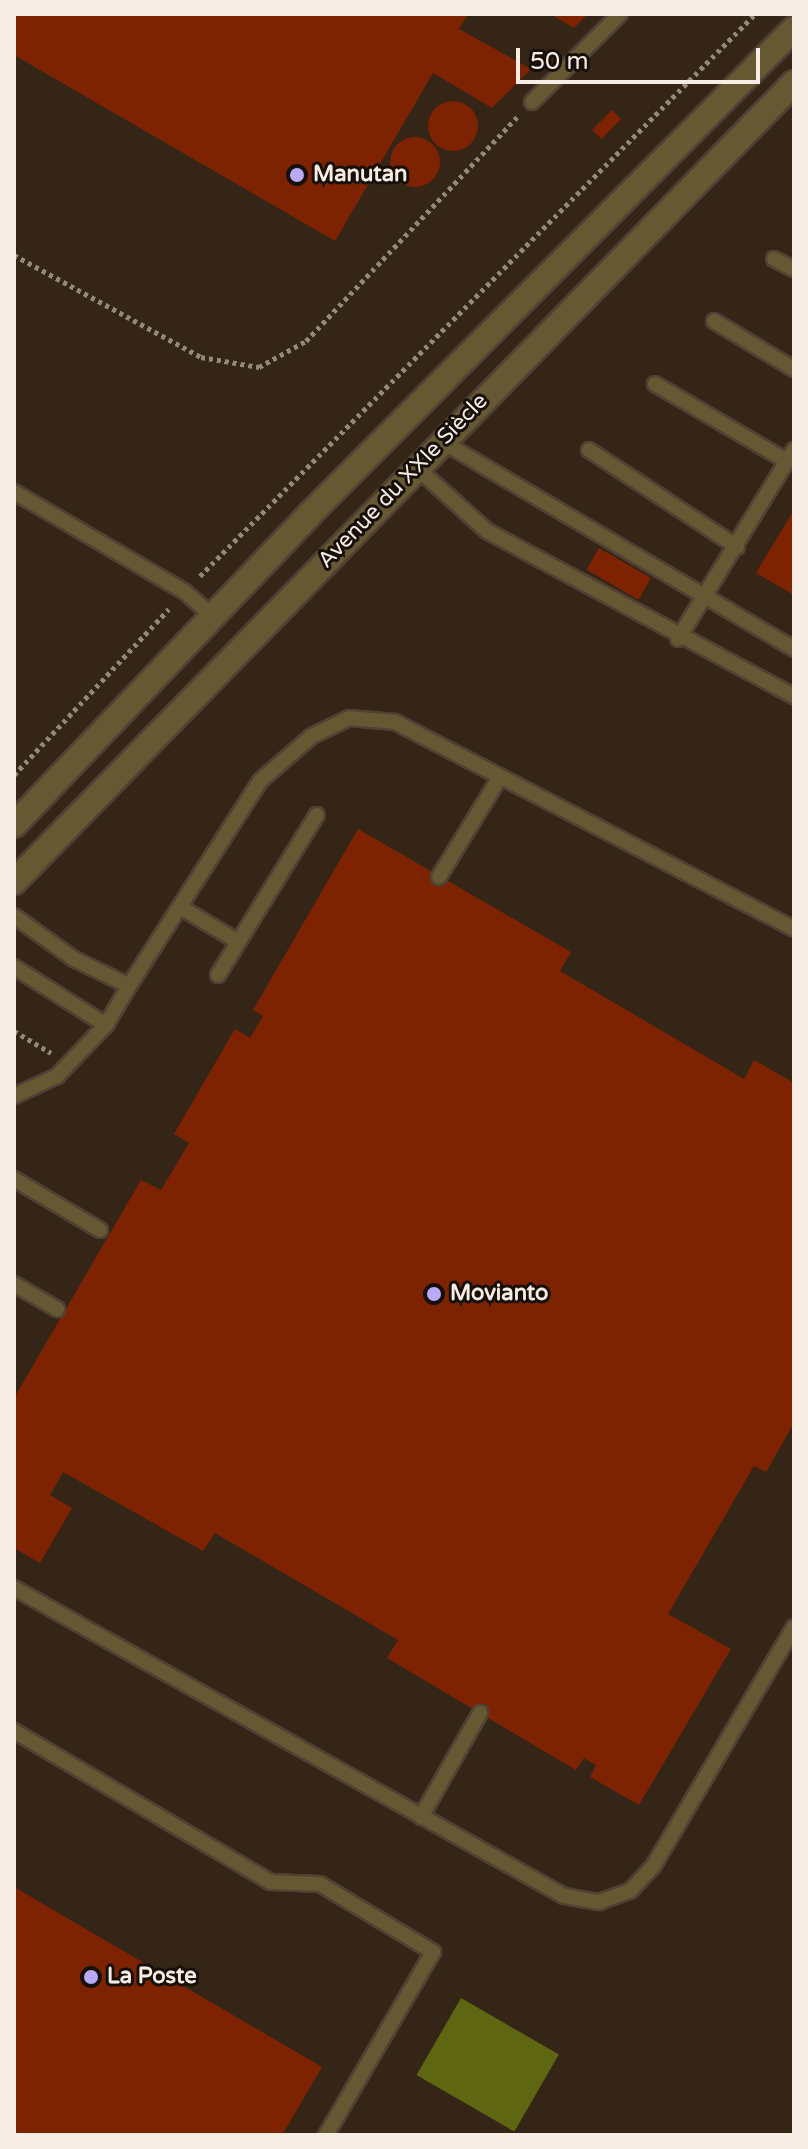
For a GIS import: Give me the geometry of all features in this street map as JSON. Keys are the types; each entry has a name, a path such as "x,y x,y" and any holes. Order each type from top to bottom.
{"street":[{"name":"Avenue du XXIe Siècle","path":"14,825 213,616 794,29"},
{"name":"Avenue du XXIe Siècle","path":"14,882 441,441 794,83"}],"lane":[{"path":"532,102 620,14"},
{"path":"774,259 794,269"},
{"path":"714,321 794,369"},
{"path":"655,384 791,455 706,600 678,639"},
{"path":"441,441 706,600 794,649"},
{"path":"589,450 737,547"},
{"path":"416,467 487,531 678,639 794,696"},
{"path":"14,492 185,592 213,616"},
{"path":"14,1096 69,1064 106,1025 260,781 312,736 349,718 395,722 794,929"},
{"path":"439,877 500,777"},
{"path":"218,975 317,815"},
{"path":"180,907 237,941"},
{"path":"14,916 74,959 129,986"},
{"path":"14,967 106,1025"},
{"path":"16,1184 100,1230"},
{"path":"14,1284 57,1309"},
{"path":"14,1588 564,1896 599,1902 630,1891 654,1865 794,1627"},
{"path":"421,1817 480,1713"},
{"path":"14,1731 270,1882 320,1884 433,1952 326,2135"}],"path":[{"path":"14,775 185,592 755,14"},
{"path":"14,255 201,357 259,367 306,341 532,102"},
{"path":"14,1031 69,1064"}],"shaded area":[{"path":"461,1998 559,2054 514,2132 417,2075"}],"building":[{"name":"Manutan","path":"14,14 468,14 459,29 531,69 492,108 433,73 335,241 14,55"},
{"path":"550,14 588,14 574,28"},
{"path":"453,101 471,108 478,126 471,144 453,151 435,144 428,126 435,108"},
{"path":"612,110 621,119 601,139 592,130"},
{"path":"415,137 433,144 440,162 433,180 415,187 397,180 390,162 397,144"},
{"path":"794,510 794,595 756,573"},
{"path":"599,548 651,578 638,600 586,570"},
{"name":"Movianto","path":"358,829 571,952 560,971 744,1079 754,1060 794,1083 794,1423 766,1472 754,1466 668,1614 731,1649 639,1805 590,1777 596,1765 584,1758 576,1770 387,1658 398,1640 215,1533 203,1551 63,1472 50,1495 72,1508 40,1563 14,1548 14,1398 141,1180 161,1190 189,1143 174,1134 235,1029 250,1038 263,1016 253,1010"},
{"name":"La Poste","path":"14,1887 322,2067 282,2135 14,2135"}],"place":[{"name":"Manutan","path":"297,175"},
{"name":"Movianto","path":"434,1294"},
{"name":"La Poste","path":"91,1977"}]}
